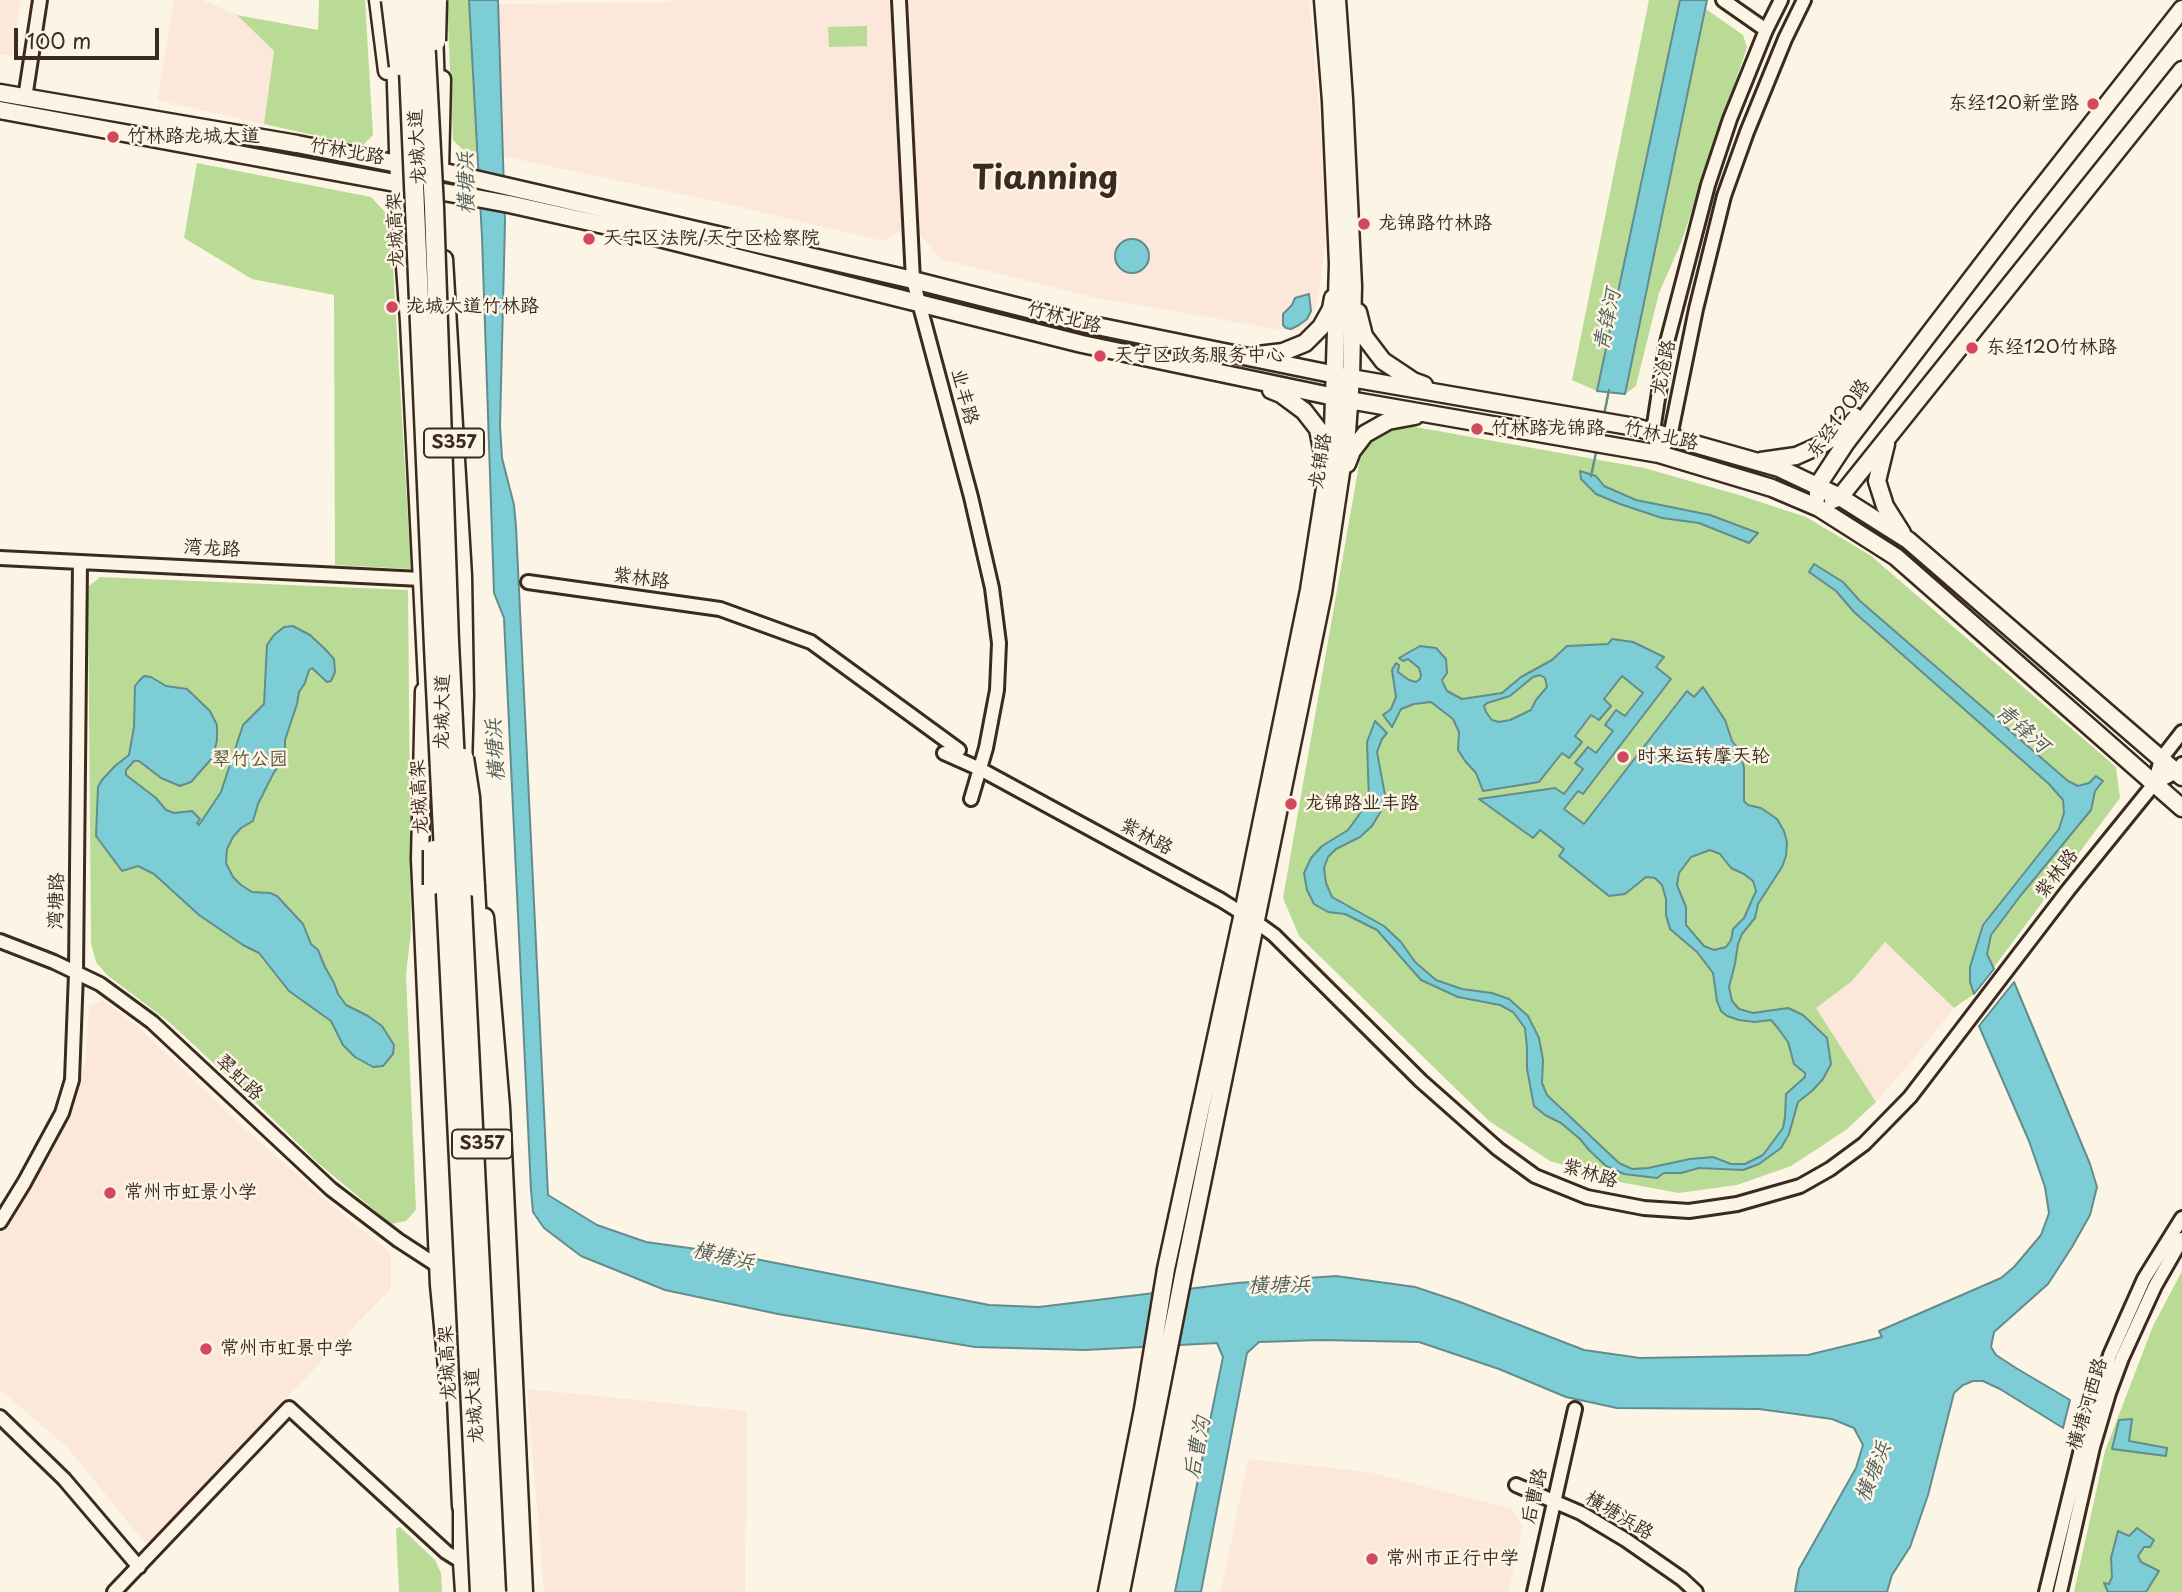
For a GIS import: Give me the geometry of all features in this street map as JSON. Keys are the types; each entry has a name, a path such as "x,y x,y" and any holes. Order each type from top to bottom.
{"highway":[{"path":"392,0 397,57 412,128"},
{"name":"龙城高架","path":"406,0 480,1592"},
{"name":"龙城高架","path":"423,0 431,150 436,642 496,1592"},
{"path":"431,150 435,0"},
{"path":"436,642 433,885 462,1506"},
{"path":"436,642 470,797 501,1391 508,1592"}],"main road":[{"path":"378,0 398,164"},
{"name":"龙城大道","path":"392,0 398,164 409,321 421,579 436,642 462,1315 464,1592"},
{"name":"龙城大道","path":"435,0 440,171 463,576 465,695 462,795 479,1070 487,1270 508,1592"},
{"path":"440,171 444,0"},
{"name":"龙锦路","path":"1323,0 1331,101 1343,377"},
{"name":"龙锦路","path":"1250,917 1323,593 1353,285 1336,0"},
{"name":"东经120路","path":"1819,508 1818,485 1845,444 2182,9"},
{"path":"1819,508 1840,496 2182,70"},
{"name":"竹林北路","path":"0,93 440,171 913,280 1087,324 1343,377 1653,431 1779,468 1840,496 1908,540 2161,759 2180,771"},
{"name":"竹林北路","path":"0,110 509,204 635,232 1082,344 1342,399 1659,454 1772,488 1819,508 1896,557 2182,808"},
{"path":"1236,355 1283,352 1305,343 1321,327 1331,309 1338,264"},
{"path":"1353,285 1364,336 1383,361 1413,381 1464,398"},
{"path":"1756,462 1796,456 1823,444 1840,432 1938,324"},
{"path":"1232,376 1281,394 1304,411 1318,429 1331,492"},
{"path":"1331,492 1352,451 1365,434 1388,421 1434,415"},
{"path":"1889,434 1877,481 1885,506 1898,530 1945,572"},
{"path":"436,642 420,859 438,1266 462,1506"},
{"path":"465,695 501,1107 524,1592"},
{"path":"1107,1592 1143,1409 1166,1269 1250,917"},
{"path":"1121,1592 1166,1368 1250,917"}],"street":[{"path":"25,98 40,0"},
{"name":"业丰路","path":"899,0 913,280 971,497 992,588 999,643 997,691 971,799"},
{"path":"1723,0 1766,30"},
{"name":"龙沧路","path":"1659,454 1653,431 1666,346 1708,185 1730,119 1781,0"},
{"name":"龙沧路","path":"1659,454 1670,437 1696,309 1724,196 1746,132 1804,0"},
{"name":"湾龙路","path":"0,558 421,579"},
{"name":"湾塘路","path":"0,1222 62,1113 72,1080 76,973 80,562"},
{"name":"紫林路","path":"528,582 720,609 811,642 959,750"},
{"path":"2154,784 2161,759 2182,732"},
{"name":"紫林路","path":"944,753 980,769 1250,917 1274,935 1421,1081 1497,1149 1535,1176 1587,1196 1644,1208 1689,1211 1737,1204 1800,1186 1830,1169 1864,1143 1910,1097 2069,889 2154,784 2180,771"},
{"name":"翠虹路","path":"0,941 100,984 152,1022 331,1189 398,1240 438,1266"},
{"name":"横塘河西路","path":"2096,1415 2110,1355 2144,1279 2182,1218"},
{"name":"横塘河西路","path":"2096,1415 2155,1286 2182,1239"},
{"path":"114,1592 289,1408 446,1552 462,1562"},
{"name":"后曹路","path":"1534,1592 1575,1409"},
{"path":"2088,1444 2096,1415"},
{"path":"0,1417 64,1479 139,1567"},
{"name":"横塘河西路","path":"2046,1592 2088,1444"},
{"name":"横塘河西路","path":"2060,1592 2088,1444"},
{"name":"横塘浜路","path":"1516,1485 1580,1513 1626,1540 1696,1592"}],"shaded area":[{"path":"0,0 21,0 12,56 0,54"},
{"path":"174,0 203,0 237,15 274,51 264,124 157,100"},
{"path":"671,0 890,0 902,230 883,241 714,201 502,156 498,4"},
{"path":"909,0 1309,0 1321,129 1326,235 1320,286 1310,322 1299,331 1277,329 1100,299 940,259 919,233"},
{"path":"1885,942 1954,1008 1876,1102 1815,1008 1852,981"},
{"path":"103,1000 137,1026 251,1134 334,1207 391,1253 391,1288 151,1541 144,1542 68,1448 0,1390 0,1234 48,1160 74,1106 86,1058 89,1006"},
{"path":"527,1389 747,1411 745,1592 544,1592"},
{"name":"常州市正行中学","path":"1248,1459 1369,1472 1512,1509 1523,1525 1509,1592 1221,1592"}],"green space":[{"path":"319,0 365,0 373,135 362,146 264,124 274,51 237,15 318,30"},
{"path":"447,0 469,0 477,152 462,149 453,140"},
{"path":"1649,0 1693,0 1743,35 1747,47 1681,243 1659,293 1636,386 1625,394 1597,391 1572,380"},
{"path":"867,26 867,46 829,47 828,27"},
{"path":"197,163 371,197 390,217 411,569 335,565 334,295 252,279 184,238"},
{"path":"1410,426 1644,468 1806,517 1870,555 2116,767 2120,798 1974,994 1954,1008 1885,942 1852,981 1816,1008 1876,1102 1846,1130 1791,1166 1737,1185 1679,1193 1619,1182 1550,1161 1489,1121 1299,936 1283,898 1360,459 1373,439 1386,429"},
{"name":"翠竹公园","path":"100,577 408,590 411,931 406,975 416,1210 406,1221 391,1224 318,1163 169,1022 107,975 96,962 91,943 88,587"},
{"path":"2182,1271 2182,1592 2074,1592 2105,1451 2153,1326"},
{"path":"400,1527 435,1560 441,1573 442,1592 399,1592 396,1529"}],"water":[{"name":"横塘浜","path":"469,0 498,0 505,222 500,426 502,458 514,505 516,527 548,1195 597,1225 646,1242 725,1253 989,1305 1039,1307 1237,1283 1336,1276 1415,1287 1584,1350 1640,1358 1808,1355 1882,1337 1879,1331 2001,1278 2041,1235 2049,1213 2045,1187 2029,1141 1979,1026 2014,982 2090,1164 2097,1187 2090,1215 2048,1284 1994,1332 1991,1347 1996,1355 2070,1400 2063,1428 1983,1381 1963,1385 1954,1393 1928,1495 1910,1547 1892,1575 1887,1592 1795,1592 1799,1569 1856,1468 1863,1445 1854,1428 1832,1419 1759,1409 1617,1408 1566,1397 1499,1369 1419,1342 1259,1342 1247,1353 1201,1592 1175,1592 1223,1357 1217,1343 1085,1350 975,1347 778,1314 665,1290 581,1256 544,1228 533,1212 531,1190 504,618 494,593 482,237"},
{"path":"1680,0 1707,0 1625,394 1597,391"},
{"path":"1132,239 1144,244 1149,256 1144,268 1132,273 1120,268 1115,256 1120,244"},
{"path":"1309,294 1311,311 1307,319 1291,329 1286,328 1283,325 1283,314 1295,298"},
{"path":"1580,471 1596,476 1604,486 1636,500 1710,515 1758,533 1749,543 1699,523 1662,518 1620,504 1596,494 1581,479"},
{"path":"1814,564 1843,582 1860,601 2068,781 2078,786 2089,783 2096,776 2103,781 2095,791 2091,810 1991,935 1987,954 1994,969 1974,994 1970,982 1970,967 1983,925 2059,829 2064,813 2063,800 2049,784 1854,612 1836,591 1809,572"},
{"path":"293,626 310,635 325,649 334,659 335,672 331,681 327,682 312,668 309,670 299,692 285,740 285,756 258,804 253,821 233,837 227,849 226,863 233,877 241,885 252,892 277,896 303,924 311,944 318,950 338,994 346,1005 382,1026 394,1045 393,1054 383,1066 373,1067 355,1057 343,1045 331,1021 289,991 259,953 199,915 154,874 138,866 122,871 96,836 98,787 115,766 129,755 134,727 135,686 139,681 144,676 151,677 166,686 187,689 210,711 217,725 213,757 191,782 180,786 161,778 139,761 134,761 126,770 126,775 156,798 166,810 174,813 192,811 200,819 197,823 199,825 221,792 243,725 264,704 267,645 284,627"},
{"path":"1612,639 1633,642 1664,657 1656,667 1671,679 1583,794 1578,791 1564,809 1584,824 1687,691 1694,697 1703,687 1725,720 1732,741 1740,751 1744,768 1744,801 1777,819 1787,842 1782,867 1758,904 1755,918 1742,934 1738,944 1729,987 1732,1001 1739,1009 1753,1013 1788,1008 1803,1015 1827,1038 1831,1064 1823,1079 1798,1102 1789,1134 1781,1148 1759,1164 1743,1170 1699,1168 1681,1173 1664,1173 1657,1178 1624,1174 1606,1166 1561,1123 1534,1106 1527,1069 1525,1028 1513,1012 1500,1005 1458,997 1421,980 1377,930 1345,914 1328,912 1314,904 1307,890 1304,873 1311,858 1322,846 1348,830 1369,801 1367,742 1375,721 1387,733 1377,752 1385,795 1381,811 1372,826 1328,857 1324,868 1332,897 1384,926 1401,942 1415,962 1436,980 1462,989 1492,993 1509,999 1528,1016 1539,1038 1543,1060 1542,1083 1547,1095 1619,1163 1632,1169 1648,1168 1713,1157 1731,1164 1745,1164 1763,1155 1783,1128 1786,1094 1805,1077 1805,1073 1794,1064 1788,1042 1777,1027 1771,1020 1739,1020 1721,1011 1713,973 1697,952 1670,929 1662,885 1655,878 1646,877 1625,894 1609,896 1559,856 1564,849 1540,830 1533,838 1479,799 1555,788 1564,794 1583,769 1575,763 1588,747 1596,753 1613,731 1605,725 1616,710 1625,716 1643,693 1622,676 1604,699 1611,706 1599,720 1591,715 1575,736 1582,742 1569,758 1562,753 1539,782 1483,791 1476,773 1458,750 1459,732 1453,719 1431,702 1401,709 1392,727 1383,715 1391,709 1396,697 1392,670 1396,663 1399,665 1398,672 1409,680 1416,682 1420,679 1419,668 1408,659 1403,661 1399,658 1420,646 1436,648 1446,659 1447,673 1442,680 1444,685 1447,691 1462,699 1502,693 1521,677 1552,660 1567,646 1608,644","holes":["1540,675 1545,678 1547,687 1531,710 1510,720 1492,720 1484,706 1487,703 1510,696 1533,677","1710,850 1720,854 1731,868 1753,881 1756,891 1744,918 1733,929 1731,940 1726,947 1714,950 1704,946 1686,925 1686,907 1677,885 1679,873 1691,857"]},
{"path":"2132,1419 2129,1441 2167,1448 2166,1456 2112,1449 2119,1420"},
{"path":"2137,1528 2154,1540 2150,1547 2144,1547 2138,1556 2141,1562 2159,1571 2146,1592 2108,1592 2104,1583 2109,1584 2112,1577 2111,1558 2118,1531 2129,1536"}],"waterway":[{"name":"青锋河","path":"1604,415 1609,390"},
{"name":"青锋河","path":"1591,476 1597,448"}],"place":[{"name":"东经120新堂路","path":"2093,104"},
{"name":"竹林路龙城大道","path":"113,137"},
{"name":"龙锦路竹林路","path":"1364,224"},
{"name":"天宁区法院/天宁区检察院","path":"589,239"},
{"name":"龙城大道竹林路","path":"392,307"},
{"name":"东经120竹林路","path":"1972,348"},
{"name":"天宁区政务服务中心","path":"1100,356"},
{"name":"竹林路龙锦路","path":"1477,429"},
{"name":"时来运转摩天轮","path":"1623,757"},
{"name":"龙锦路业丰路","path":"1291,804"},
{"name":"常州市虹景小学","path":"110,1193"},
{"name":"常州市虹景中学","path":"206,1349"},
{"name":"常州市正行中学","path":"1372,1559"}],"district":[{"name":"Tianning","path":"1045,180"}],"water label":[{"name":"后曹沟","path":"1198,1448"}]}
